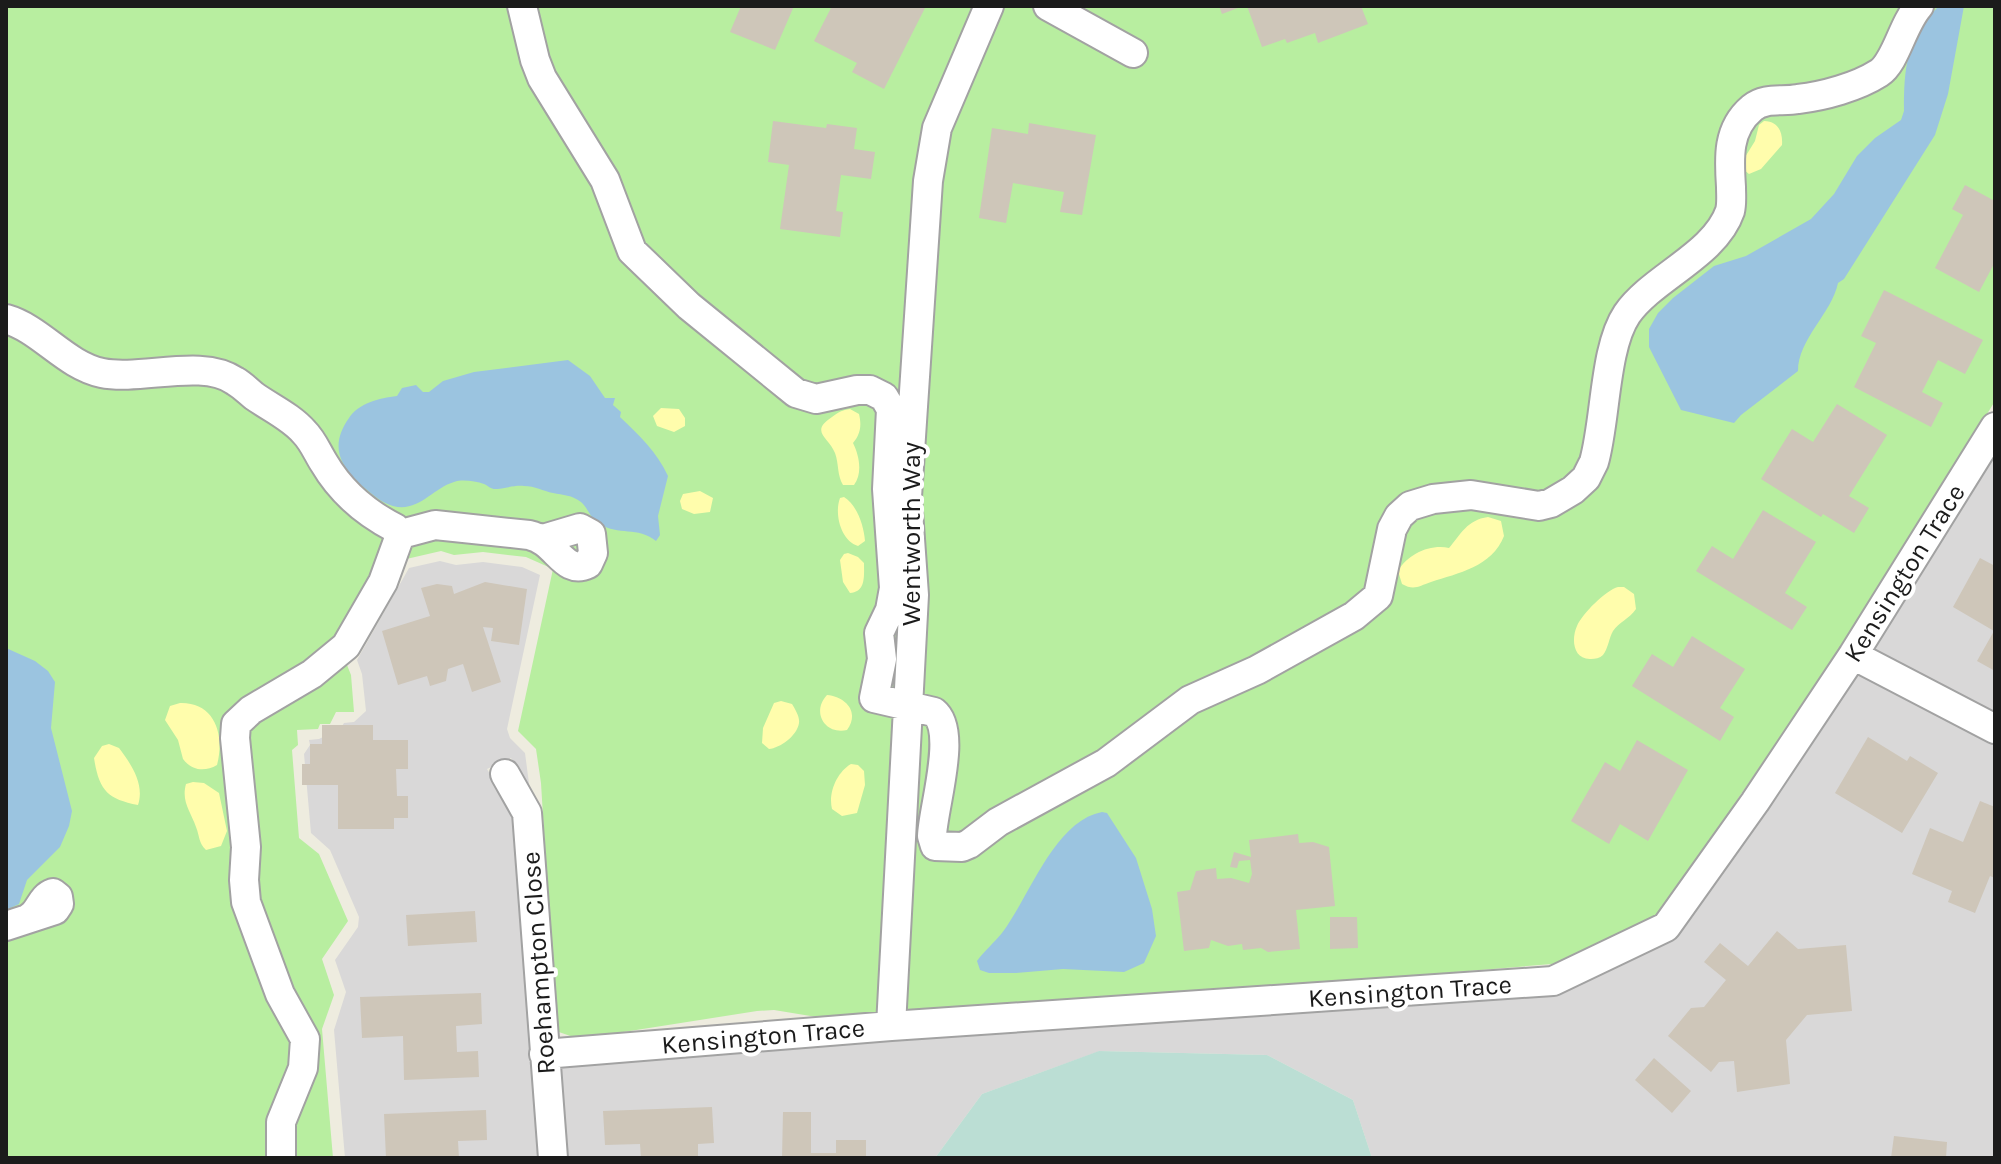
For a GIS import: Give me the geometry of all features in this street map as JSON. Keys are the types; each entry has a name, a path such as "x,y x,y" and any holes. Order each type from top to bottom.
{"street":[{"path":"522,6 542,78 605,180 627,240 643,263 689,306 796,393 816,399 870,390 884,397 889,404 892,418 887,489 894,588 890,610 879,633 882,659 874,698 934,712 944,724 943,764 932,841 935,846 942,847 962,847 979,839 998,822 1106,763 1190,700 1257,670 1354,616 1378,596 1394,523 1410,506 1443,497 1471,495 1539,506 1573,490 1586,478 1594,462 1621,326 1638,301 1709,241 1728,215 1731,199 1730,148 1742,118 1763,102 1808,98 1858,83 1881,72 1889,64 1904,26 1919,6"},
{"name":"Wentworth Way","path":"891,1026 914,595 907,497 928,181 937,128 989,6"},
{"path":"1048,6 1133,53"},
{"path":"6,319 70,359 100,372 126,375 201,372 235,380 300,427 312,441 325,466 355,502 395,528 399,538"},
{"name":"Kensington Trace","path":"544,1054 891,1026 1553,981 1666,927 1755,802 1853,655 1995,427"},
{"path":"281,1158 281,1122 303,1068 305,1039 280,994 246,902 246,847 235,728 251,710 312,674 346,646 383,582 399,538 415,528 435,525 494,529 543,539"},
{"path":"1853,655 1995,729"},
{"name":"Roehampton Close","path":"505,774 527,813 553,1158"}],"shaded area":[{"path":"1939,6 1964,6 1948,94 1935,135 1844,279 1838,283 1835,294 1803,348 1798,371 1734,423 1681,410 1649,347 1649,329 1658,313 1714,266 1746,256 1811,219 1834,194 1857,156 1875,138 1901,120 1906,67 1913,42"},
{"path":"568,360 590,376 605,398 615,398 613,405 621,412 620,417 641,437 664,467 668,476 658,516 660,535 656,541 642,534 607,528 574,498 528,486 494,489 477,482 457,481 418,503 393,506 379,500 345,467 339,449 342,429 353,413 370,402 397,396 402,388 416,385 423,392 429,392 443,381 474,372"},
{"path":"1995,452 1995,715 1872,651"},
{"path":"440,561 456,565 483,562 522,567 540,575 507,729 510,738 525,753 530,791 511,758 487,769 514,816 539,1158 345,1158 334,1030 346,992 335,960 358,927 359,917 330,850 311,833 304,754 310,745 309,740 319,739 341,728 344,723 354,722 366,711 362,674 357,660 409,568"},
{"path":"6,648 35,661 48,671 55,682 51,728 72,811 60,847 27,880 19,904 6,910"},
{"path":"1858,672 1995,742 1995,1158 1372,1158 1353,1100 1267,1055 1100,1051 982,1094 935,1158 567,1158 559,1065 892,1038 1554,993 1672,938"},
{"path":"1107,813 1136,858 1152,909 1156,936 1144,963 1124,972 1063,969 989,973 980,970 977,961 1002,933 1056,845 1085,818"},
{"path":"1099,1051 1267,1055 1353,1100 1372,1158 935,1158 982,1094"}],"green space":[{"path":"6,6 1995,6 1995,401 1855,629 1739,797 1666,927 1552,964 847,1022 774,1010 579,1039 556,1031 541,783 536,749 518,731 553,569 526,557 483,552 454,555 441,551 402,560 345,660 351,675 354,712 336,712 330,724 320,724 318,729 297,730 298,745 292,750 299,838 319,854 348,921 322,959 334,995 322,1029 333,1158 6,1158"}],"sand":[{"path":"1764,121 1779,128 1782,145 1761,169 1749,174 1743,169 1742,162 1755,141 1759,125"},
{"path":"661,408 679,409 685,418 685,426 674,432 657,426 653,416"},
{"path":"850,409 860,418 860,430 853,443 859,470 854,485 843,485 835,453 821,431 825,422"},
{"path":"700,491 713,498 710,512 694,514 682,509 680,501 683,494"},
{"path":"844,497 853,505 861,523 865,541 858,546 847,539 840,526 838,504"},
{"path":"1488,517 1501,521 1504,536 1499,547 1483,562 1416,587 1402,584 1398,571 1414,555 1427,549 1449,548 1470,524"},
{"path":"848,553 864,563 861,586 850,593 843,582 840,560"},
{"path":"1624,587 1634,594 1636,609 1613,631 1602,656 1591,659 1580,656 1574,642 1580,621 1601,597"},
{"path":"827,695 849,706 852,717 847,730 832,729 823,721 820,708"},
{"path":"180,703 202,708 215,722 220,743 217,765 199,769 183,759 178,740 165,720 170,706"},
{"path":"774,703 792,704 799,723 787,740 769,749 762,743 763,728"},
{"path":"109,744 119,748 136,775 140,789 138,805 119,800 102,785 94,758 102,746"},
{"path":"851,764 858,765 864,771 865,785 857,813 842,816 832,809 831,796 838,778"},
{"path":"204,783 219,793 227,831 221,846 206,850 200,842 185,796 186,784"}],"building":[{"path":"741,6 794,6 775,50 730,32"},
{"path":"832,6 926,6 884,89 852,72 857,63 814,41"},
{"path":"1219,6 1243,6 1222,14"},
{"path":"1247,6 1361,6 1368,24 1318,43 1315,33 1287,43 1285,39 1262,47"},
{"path":"773,121 826,128 827,124 857,128 854,149 875,152 871,179 841,175 836,211 843,212 840,237 780,229 789,165 768,162"},
{"path":"1029,123 1096,135 1082,215 1060,212 1064,192 1013,183 1006,223 979,218 992,128 1028,134"},
{"path":"1965,185 1995,201 1995,262 1979,292 1935,268 1963,215 1952,209"},
{"path":"1884,290 1983,340 1965,374 1938,360 1922,392 1943,403 1931,427 1854,387 1876,343 1861,336"},
{"path":"1837,404 1887,435 1849,496 1869,508 1854,533 1823,514 1821,517 1761,479 1792,429 1813,442"},
{"path":"1763,510 1816,542 1785,593 1807,607 1792,630 1696,571 1712,546 1733,559"},
{"path":"1980,558 1995,566 1995,671 1977,661 1994,631 1953,607"},
{"path":"485,582 527,589 519,645 491,641 493,628 483,627 501,682 472,692 463,664 448,669 446,681 430,686 427,676 398,685 382,631 430,616 421,588 437,584 452,586 454,594"},
{"path":"1692,636 1745,669 1720,708 1734,717 1720,741 1632,686 1652,654 1673,667"},
{"path":"322,725 373,725 373,740 408,740 408,769 396,769 397,796 408,796 408,818 394,818 394,829 338,829 338,785 302,785 302,764 310,764 310,744 322,744"},
{"path":"1868,737 1907,761 1910,756 1938,773 1902,833 1835,793"},
{"path":"1637,740 1688,770 1648,841 1620,824 1609,844 1571,821 1605,762 1620,771"},
{"path":"1980,801 1995,807 1995,878 1990,876 1975,913 1948,902 1952,891 1912,874 1930,828 1963,842"},
{"path":"1298,834 1299,843 1313,842 1329,847 1335,906 1296,910 1300,949 1268,952 1261,948 1243,950 1242,944 1228,946 1211,940 1209,948 1184,951 1177,892 1190,890 1196,871 1216,868 1217,879 1231,878 1249,883 1252,874 1250,860 1239,861 1237,868 1230,867 1234,852 1251,857 1249,840"},
{"path":"475,911 477,942 408,946 406,915"},
{"path":"1330,917 1357,917 1358,948 1330,949"},
{"path":"1777,931 1798,949 1846,945 1852,1011 1807,1015 1786,1040 1790,1084 1737,1092 1734,1061 1719,1062 1711,1072 1668,1036 1691,1008 1704,1007 1726,980 1704,962 1720,943 1748,966"},
{"path":"481,993 482,1024 456,1026 457,1052 478,1051 479,1077 404,1080 403,1036 362,1038 360,997"},
{"path":"1654,1058 1691,1091 1672,1113 1635,1080"},
{"path":"712,1107 714,1143 698,1144 698,1158 641,1158 640,1144 605,1145 603,1111"},
{"path":"486,1110 487,1140 458,1141 459,1158 386,1158 384,1114"},
{"path":"783,1112 811,1112 811,1153 836,1153 836,1140 866,1140 866,1158 782,1158"},
{"path":"1894,1136 1947,1142 1946,1158 1891,1158"}]}
